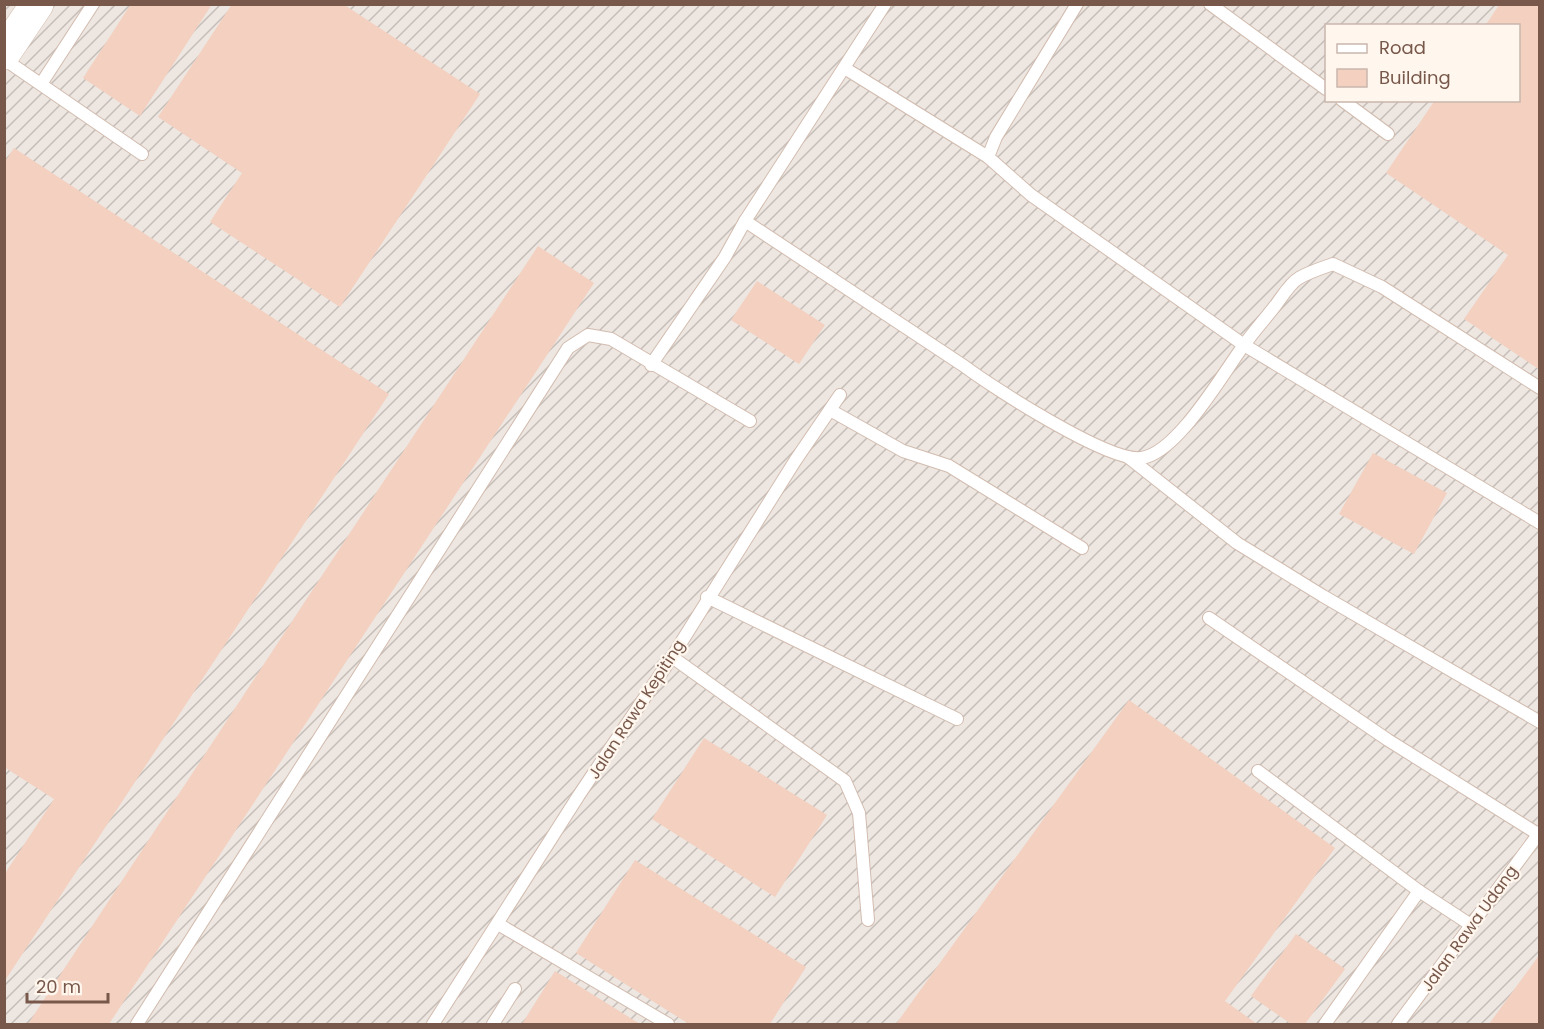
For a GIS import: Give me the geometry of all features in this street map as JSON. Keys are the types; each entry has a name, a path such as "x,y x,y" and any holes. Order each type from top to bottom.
{"street":[{"path":"4,53 37,4"}],"lane":[{"path":"41,84 93,4"},
{"path":"651,365 714,273 745,221 846,69 885,4"},
{"path":"988,157 996,137 1077,4"},
{"path":"1210,4 1325,88"},
{"path":"4,59 142,154"},
{"path":"846,69 988,157 1031,195 1244,345 1539,523"},
{"path":"1345,102 1388,134"},
{"path":"745,221 964,366 993,388 1053,423 1126,455 1141,458 1151,454 1188,425 1244,345 1297,278 1333,264 1382,287 1539,388"},
{"path":"138,1024 568,348 588,335 611,339 651,365 750,421"},
{"name":"Jalan Rawa Kepiting","path":"433,1024 840,394"},
{"path":"830,410 903,451 949,466 1082,548"},
{"path":"1126,455 1237,543 1539,723"},
{"path":"707,597 957,719"},
{"path":"1209,618 1388,740 1539,833"},
{"path":"672,657 845,781 859,813 868,920"},
{"path":"1258,771 1419,891 1471,926"},
{"name":"Jalan Rawa Udang","path":"1398,1024 1539,833"},
{"path":"1325,1024 1419,891"},
{"path":"498,924 668,1024"},
{"path":"493,1024 515,989"}],"shaded area":[{"path":"5,5 1539,5 1539,1024 5,1024"}],"building":[{"path":"131,4 212,4 140,116 83,78"},
{"path":"232,4 343,4 480,94 340,307 210,222 242,173 158,117"},
{"path":"1499,5 1540,5 1540,370 1464,319 1508,255 1386,173 1434,102 1520,102 1520,24 1486,24"},
{"path":"14,148 389,394 4,982 4,875 54,799 4,767 4,163"},
{"path":"538,246 594,283 109,1024 28,1024"},
{"path":"757,281 825,325 799,364 731,320"},
{"path":"1373,453 1447,493 1414,554 1339,514"},
{"path":"1129,700 1335,848 1225,1001 1257,1024 896,1024"},
{"path":"704,738 827,815 775,897 652,819"},
{"path":"635,860 806,967 770,1024 689,1024 576,953"},
{"path":"1296,934 1345,969 1305,1024 1291,1024 1251,996"},
{"path":"1540,954 1540,1024 1489,1024"},
{"path":"555,971 640,1024 522,1024"}]}
